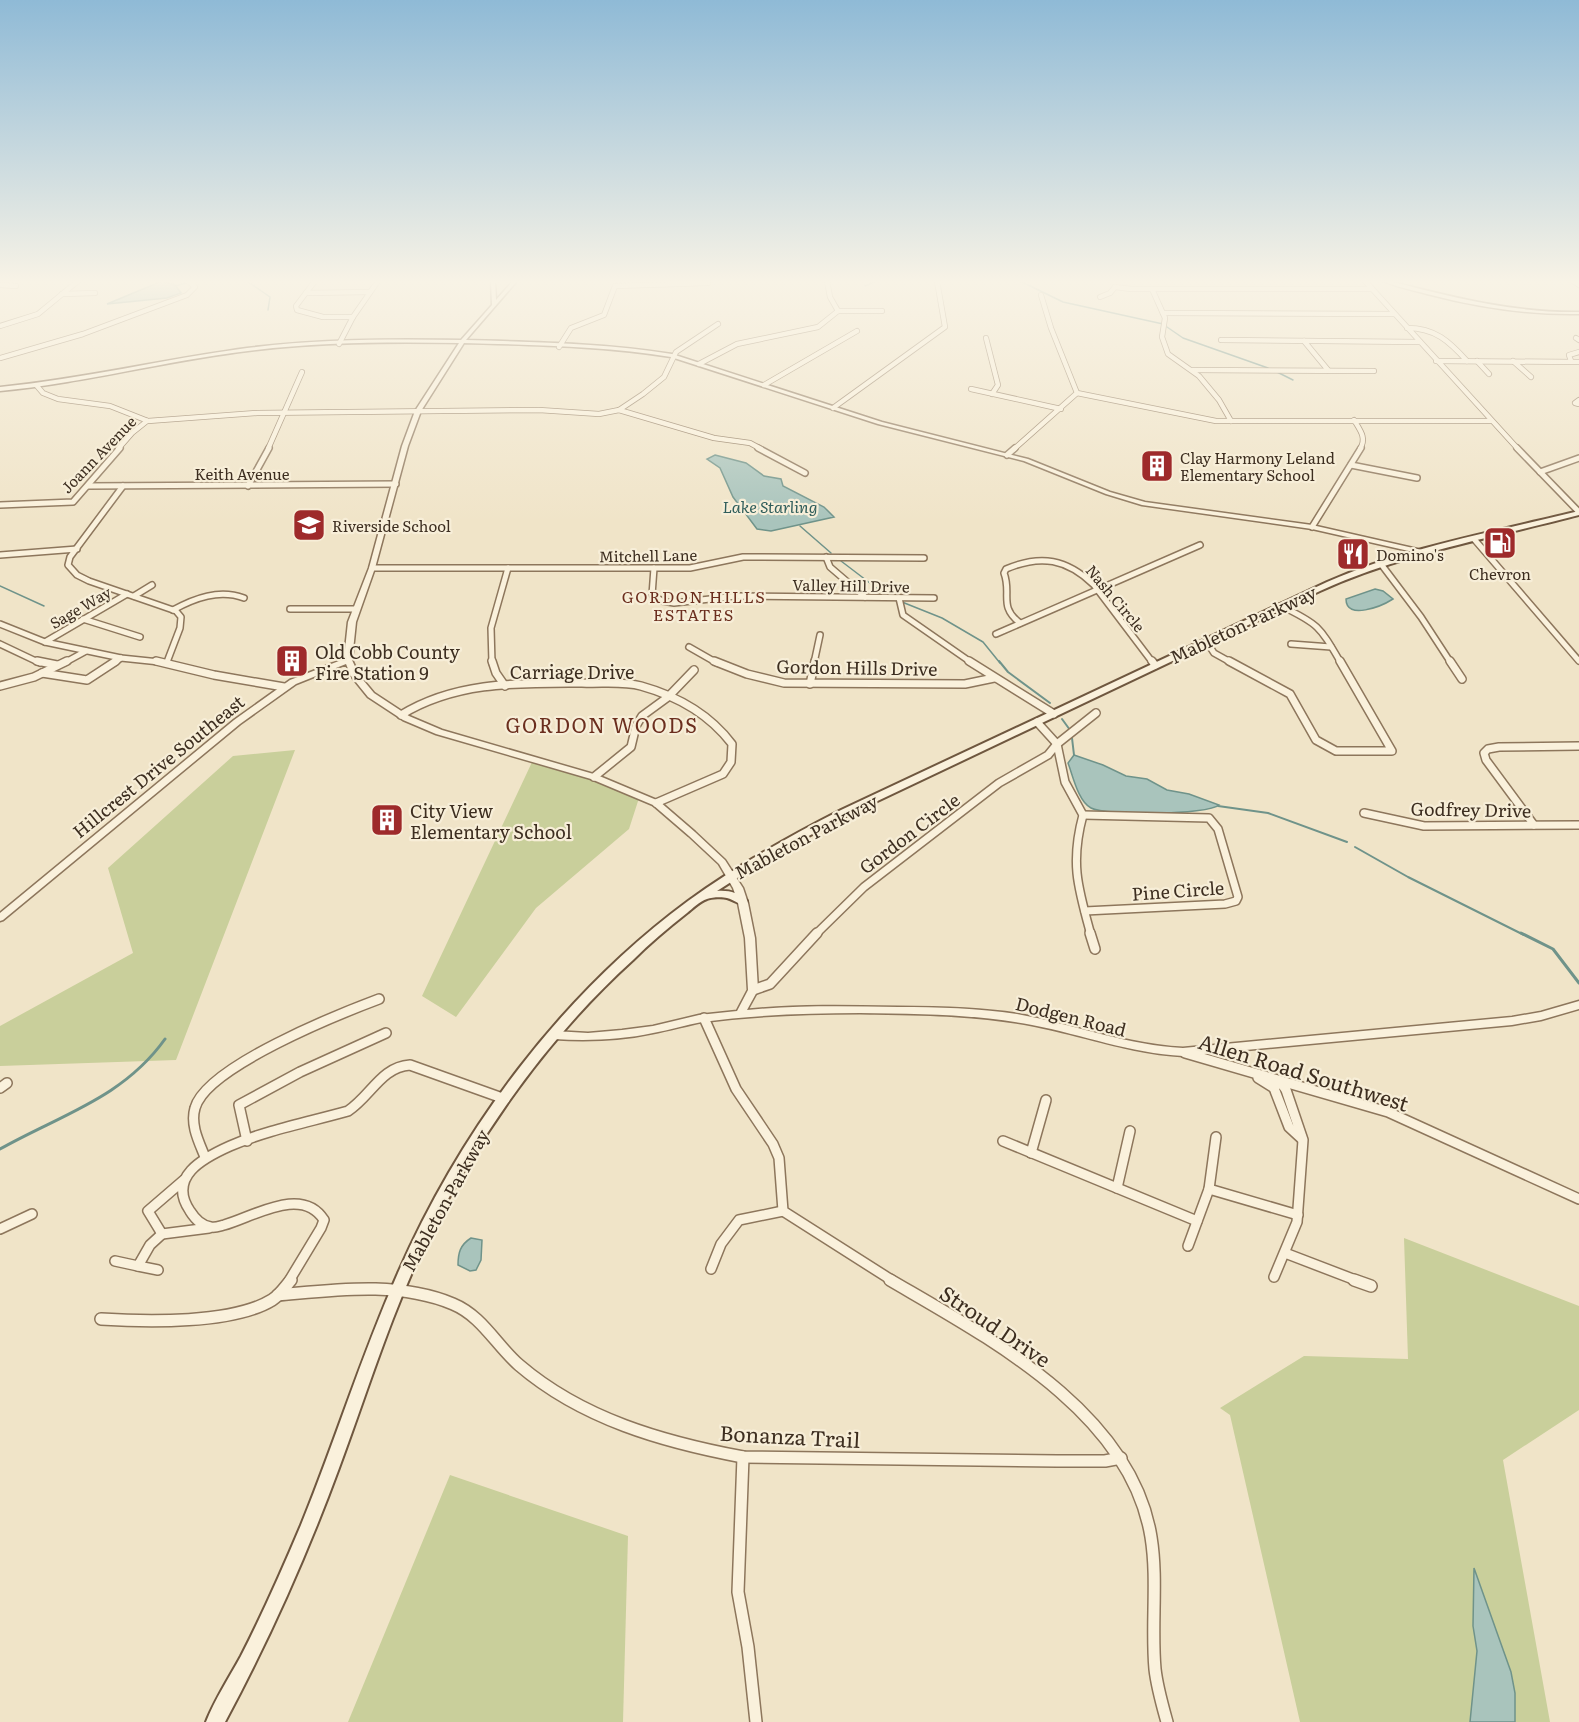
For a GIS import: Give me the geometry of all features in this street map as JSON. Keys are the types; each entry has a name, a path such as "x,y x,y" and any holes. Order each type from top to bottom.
{"main road":[{"name":"Mableton Parkway","path":"215,1722 289,1572 331,1468 397,1289 460,1165 505,1098 554,1035 622,964 731,877 820,826 1155,665 1329,584 1381,564 1579,513"},
{"path":"707,895 728,894 742,901"}],"street":[{"path":"0,389 37,386 177,361"},
{"path":"450,361 418,411 405,446 372,568 349,632 348,660 355,676 371,695 401,715 439,732 594,777 656,803 722,862 742,901 750,938 753,990 740,1014"},
{"path":"37,386 43,393 58,399 110,406 130,412 147,421 284,413 539,410 593,414 619,410 643,394 664,377 670,361"},
{"path":"690,361 882,423 1032,462 1108,493 1144,504 1312,527 1422,552"},
{"path":"699,364 705,361"},
{"path":"764,385 804,361"},
{"path":"833,408 897,361"},
{"path":"992,361 998,385 992,394"},
{"path":"1064,361 1077,393"},
{"path":"1178,361 1192,370 1219,400 1232,421"},
{"path":"1321,361 1328,370"},
{"path":"1436,361 1579,513"},
{"path":"1477,361 1488,374"},
{"path":"1513,361 1531,377"},
{"path":"1192,370 1374,371"},
{"path":"248,486 259,469 302,372"},
{"path":"971,389 1061,409"},
{"path":"1006,455 1077,393"},
{"path":"1077,393 1189,416 1232,421 1491,421"},
{"path":"619,410 714,438 750,443 805,473"},
{"path":"1312,527 1362,448 1365,439 1354,420"},
{"name":"Joann Avenue","path":"0,505 73,502 132,434 147,421"},
{"path":"1540,472 1579,458"},
{"path":"1350,465 1417,478"},
{"name":"Keith Avenue","path":"88,486 396,484"},
{"path":"123,486 70,557 68,565 71,570 89,582 173,610 181,617 180,628 167,662"},
{"path":"1474,539 1579,661"},
{"path":"996,634 1200,545"},
{"path":"0,555 77,549"},
{"name":"Mitchell Lane","path":"372,568 690,568 742,557 924,558"},
{"path":"826,557 830,567 865,597"},
{"name":"Nash Circle","path":"1020,623 1009,615 1005,604 1004,596 1008,584 1004,573 1010,567 1037,562 1066,564 1076,568 1096,589 1155,665"},
{"path":"1381,564 1421,617 1462,679"},
{"path":"505,686 494,666 488,644 508,568"},
{"name":"Valley Hill Drive","path":"654,568 652,595 668,603 737,596 934,598"},
{"name":"Sage Way","path":"45,642 83,619 152,585"},
{"path":"173,610 203,598 227,594 244,598"},
{"path":"899,598 903,615 994,678 1054,714"},
{"path":"1206,641 1211,650 1219,656 1290,694 1316,740 1344,752 1392,751 1318,626 1281,606"},
{"path":"290,609 357,609"},
{"path":"83,619 140,637"},
{"path":"0,624 45,642 121,658 167,662 214,675 284,687"},
{"path":"810,684 820,635"},
{"path":"0,644 41,663 59,665"},
{"path":"1291,644 1331,647"},
{"name":"Gordon Hills Drive","path":"689,647 726,667 758,678 784,683 965,684 994,678"},
{"path":"0,686 14,684 87,651"},
{"path":"41,673 87,680 121,658"},
{"name":"Hillcrest Drive Southeast","path":"0,918 237,722 284,687 305,675 348,660"},
{"path":"594,777 631,747 639,720 668,697 694,670"},
{"name":"Carriage Drive","path":"401,715 429,698 468,689 626,683 641,686 710,717 732,744 733,754 728,769 723,774 656,803"},
{"name":"Gordon Circle","path":"753,990 770,984 864,886 999,783 1048,754 1096,713"},
{"path":"1037,722 1057,744 1065,782 1083,815 1076,841 1076,882 1095,949"},
{"path":"1534,825 1486,760 1484,753 1488,749 1499,747 1579,746"},
{"name":"Godfrey Drive","path":"1364,813 1424,826 1579,825"},
{"name":"Pine Circle","path":"1083,815 1209,818 1218,829 1238,897 1236,901 1219,904 1085,911"},
{"path":"205,1157 195,1131 192,1115 196,1103 206,1088 271,1048 338,1014 379,999"},
{"name":"Dodgen Road","path":"554,1035 577,1037 644,1031 704,1018 740,1014 860,1010 966,1013 1035,1021 1143,1050 1183,1052 1512,1021 1541,1016 1579,1005"},
{"path":"704,1018 736,1089 779,1158 783,1211 739,1220 721,1244 711,1269"},
{"path":"248,1141 239,1105 300,1072 386,1033"},
{"name":"Allen Road Southwest","path":"1183,1052 1241,1070 1277,1085 1388,1112 1579,1199"},
{"path":"162,1234 148,1212 184,1180 191,1169 205,1157 248,1141 348,1111 362,1102 387,1072 397,1066 410,1065 505,1098"},
{"path":"1277,1085 1289,1127 1303,1140"},
{"path":"1274,1277 1297,1222 1303,1140 1286,1090 1277,1085"},
{"path":"1031,1153 1046,1100"},
{"path":"1283,1111 1294,1112"},
{"path":"1118,1188 1130,1131"},
{"path":"1188,1246 1209,1189 1216,1137"},
{"path":"1004,1141 1197,1221"},
{"path":"184,1180 183,1202 196,1221 212,1228"},
{"path":"1209,1189 1298,1215"},
{"path":"101,1318 123,1320 220,1318 244,1312 274,1299 320,1232 324,1220 319,1212 308,1206 283,1204 239,1221 212,1228 162,1234 150,1245 138,1266"},
{"name":"Stroud Drive","path":"783,1211 838,1248 1000,1347 1060,1392 1102,1434 1121,1458 1132,1474 1139,1491 1151,1539 1155,1594 1154,1672 1167,1722"},
{"path":"0,1229 32,1215"},
{"path":"1285,1252 1371,1287"},
{"path":"115,1261 158,1270"},
{"name":"Bonanza Trail","path":"278,1295 372,1288 397,1289 443,1300 466,1310 485,1327 500,1347 519,1365 587,1410 669,1442 743,1457 1057,1461 1121,1458"},
{"path":"743,1457 738,1592 748,1647 756,1722"}],"green space":[{"path":"295,750 176,1060 0,1066 0,1026 133,953 108,868 233,756"},
{"path":"533,760 640,795 629,829 536,908 456,1017 422,996"},
{"path":"1404,1238 1579,1306 1579,1410 1503,1460 1550,1722 1300,1722 1230,1415 1220,1408 1304,1356 1408,1359"},
{"path":"450,1475 628,1536 623,1722 348,1722"}],"water":[{"name":"Lake Starling","path":"715,455 746,463 764,476 781,479 783,486 824,507 834,517 771,531 757,529 733,497 720,468 707,459"},
{"path":"1375,589 1383,591 1393,599 1365,610 1358,611 1348,606 1346,599"},
{"path":"1074,755 1126,776 1147,779 1167,790 1189,794 1219,805 1196,811 1156,813 1100,811 1091,808 1086,805 1079,794 1068,763"},
{"path":"471,1238 482,1240 481,1260 476,1270 470,1271 458,1265 458,1261 462,1246"},
{"path":"1474,1568 1511,1672 1515,1693 1515,1722 1470,1722 1477,1651 1473,1626"}],"waterway":[{"path":"1249,361 1268,368"},
{"path":"1277,372 1293,380"},
{"path":"800,526 831,553"},
{"path":"841,561 883,593"},
{"path":"0,586 44,606"},
{"path":"902,602 942,618 983,642 1000,663"},
{"path":"999,661 1008,672 1050,703"},
{"path":"1062,719 1070,730"},
{"path":"1072,738 1074,755"},
{"path":"1218,806 1268,813 1347,842"},
{"path":"1355,847 1408,877 1524,935"},
{"path":"1521,933 1553,949 1579,983"},
{"path":"0,1149 110,1091 148,1059 165,1039"}],"place":[{"name":"Clay Harmony Leland Elementary School","path":"1157,466"},
{"name":"Riverside School","path":"309,525"},
{"name":"Chevron","path":"1500,543"},
{"name":"Domino's","path":"1353,554"},
{"name":"Old Cobb County Fire Station 9","path":"292,661"},
{"name":"City View Elementary School","path":"387,820"}],"district":[{"name":"GORDON HILLS ESTATES","path":"694,605"},
{"name":"GORDON WOODS","path":"602,724"}]}
